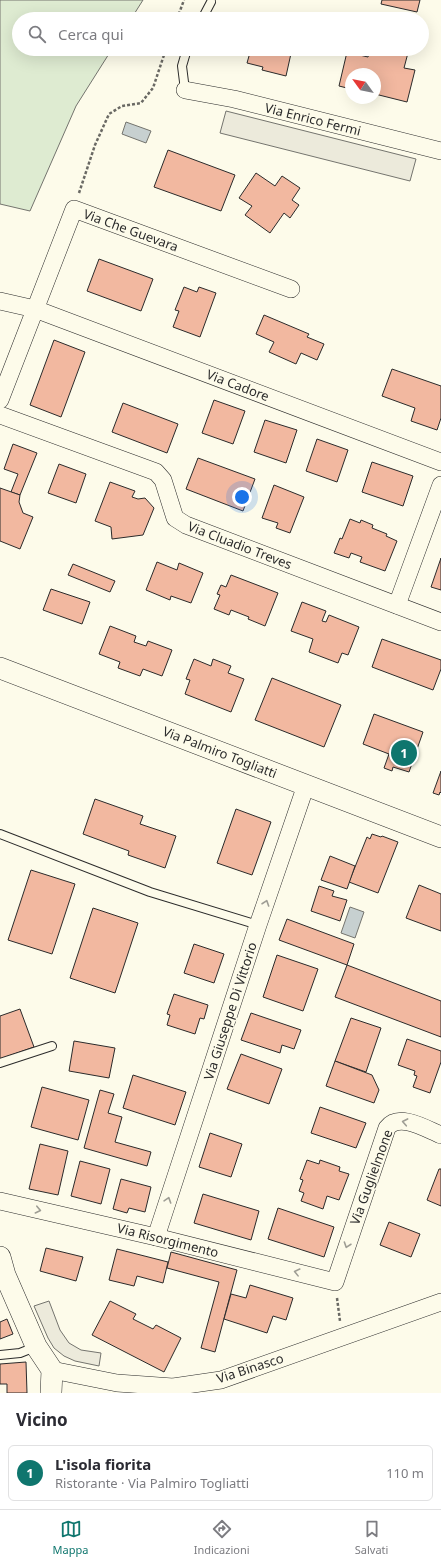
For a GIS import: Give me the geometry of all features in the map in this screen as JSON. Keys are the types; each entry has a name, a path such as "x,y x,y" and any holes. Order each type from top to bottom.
{"street":[{"name":"Via Enrico Fermi","path":"185,90 234,100 441,151"},
{"name":"Via Che Guevara","path":"0,400 74,209 291,289"},
{"name":"Via Cadore","path":"0,301 35,309 441,462"},
{"name":"Via Cluadio Treves","path":"0,415 156,472 163,480 175,518 186,524 441,622"},
{"path":"397,605 441,485"},
{"name":"Via Palmiro Togliatti","path":"0,668 441,837"},
{"name":"Via Giuseppe Di Vittorio","path":"156,1237 258,925 306,785"},
{"name":"Via Guglielmone","path":"335,1282 387,1128 394,1122 404,1121 441,1135"},
{"name":"Via Risorgimento","path":"0,1201 156,1237 335,1282"},
{"path":"0,1257 5,1275 36,1346 52,1370 51,1393"},
{"name":"Via Binasco","path":"52,1370 117,1383 172,1387 221,1380 441,1302"}],"lane":[{"path":"206,12 211,2"},
{"path":"185,56 182,66 185,90"},
{"path":"0,834 150,892 258,925"},
{"path":"0,1063 52,1046"},
{"path":"0,1355 20,1353 36,1346"}],"path":[{"path":"180,12 184,0"},
{"path":"74,209 95,144 109,114 122,106 141,103 153,88 164,56"},
{"path":"335,1282 338,1311 344,1336"}],"green space":[{"path":"0,0 143,0 135,12 12,12 12,56 108,56 76,106 30,211 0,204"}],"shaded area":[{"path":"226,111 416,159 410,181 220,133"},
{"path":"126,122 151,131 146,143 122,134"},
{"path":"350,907 364,912 355,938 341,933"},
{"path":"49,1301 60,1330 69,1343 81,1350 101,1353 99,1366 75,1361 64,1356 54,1348 34,1306"}],"building":[{"path":"382,0 420,0 417,12 381,4"},
{"path":"249,56 290,56 286,76 262,70 263,67 247,63"},
{"path":"346,56 407,56 404,68 415,70 407,102 381,96 381,68 345,68 345,88 339,86"},
{"path":"168,150 235,175 221,211 154,187"},
{"path":"256,173 275,186 282,176 300,188 292,200 299,205 290,218 284,213 270,233 245,215 252,206 239,198"},
{"path":"99,259 153,279 141,311 87,291"},
{"path":"184,287 197,292 199,287 216,293 200,337 173,327 179,311 175,310"},
{"path":"264,315 309,334 307,337 324,344 317,360 301,353 296,364 269,352 274,342 256,334"},
{"path":"54,340 85,352 61,417 30,405"},
{"path":"392,369 441,386 441,418 437,430 411,421 415,408 382,396"},
{"path":"214,400 245,411 233,444 202,433"},
{"path":"123,403 178,424 167,453 112,432"},
{"path":"265,420 297,430 286,463 254,452"},
{"path":"317,439 348,450 337,482 306,471"},
{"path":"13,444 37,453 20,495 11,492 18,474 4,469"},
{"path":"198,458 255,479 243,511 186,489"},
{"path":"372,462 413,476 403,506 362,492"},
{"path":"59,464 86,474 76,503 48,493"},
{"path":"110,482 135,491 132,497 138,499 145,498 154,508 143,535 112,539 111,527 95,521"},
{"path":"274,485 304,497 290,533 276,528 278,523 262,518"},
{"path":"0,488 20,495 19,502 23,513 33,517 20,549 0,541"},
{"path":"350,519 360,523 361,520 373,525 372,528 387,534 386,536 397,541 385,571 360,562 362,557 351,553 349,558 334,553 340,538 342,539"},
{"path":"441,558 441,590 431,587"},
{"path":"157,562 177,570 179,563 203,573 191,603 171,596 170,600 146,590"},
{"path":"73,564 115,581 110,592 68,575"},
{"path":"231,575 278,593 265,626 248,619 249,617 231,610 229,615 214,609 220,595 217,594 221,585 226,587"},
{"path":"51,589 90,602 82,624 43,610"},
{"path":"302,602 326,611 322,621 326,622 329,615 359,627 348,655 342,653 338,663 309,652 313,639 291,631"},
{"path":"110,626 136,636 134,642 146,646 148,641 172,650 162,676 143,669 140,676 118,668 120,662 99,654"},
{"path":"382,639 441,660 441,669 433,690 372,667"},
{"path":"194,659 211,666 213,659 231,666 228,673 244,679 231,712 185,694 190,680 186,679"},
{"path":"272,678 341,705 324,747 255,720"},
{"path":"374,714 423,732 409,772 393,767 392,771 384,768 389,754 363,744"},
{"path":"441,771 441,793 440,792 439,795 433,793"},
{"path":"95,799 143,816 140,824 176,836 165,868 128,855 129,851 83,834"},
{"path":"236,809 271,822 252,875 217,863"},
{"path":"372,834 398,842 378,893 349,882 367,837 370,839"},
{"path":"330,856 355,866 347,889 321,880"},
{"path":"31,870 75,884 52,954 8,940"},
{"path":"419,885 441,894 441,931 406,918"},
{"path":"319,886 334,891 332,896 347,900 340,921 311,911"},
{"path":"93,908 138,923 115,993 70,978"},
{"path":"287,919 354,944 347,965 279,940"},
{"path":"194,944 224,954 214,983 184,973"},
{"path":"277,955 318,969 303,1011 263,997"},
{"path":"347,965 441,1001 441,1037 335,997"},
{"path":"174,994 208,1005 204,1019 200,1018 195,1034 167,1025 170,1015 167,1014"},
{"path":"20,1009 34,1047 0,1059 0,1016"},
{"path":"251,1013 301,1030 294,1049 282,1045 280,1053 241,1040"},
{"path":"351,1018 381,1028 366,1072 335,1061"},
{"path":"407,1039 441,1051 441,1062 430,1093 413,1087 417,1076 414,1075 415,1071 398,1065"},
{"path":"74,1041 115,1048 109,1078 69,1071"},
{"path":"241,1054 282,1069 269,1104 227,1089"},
{"path":"335,1061 372,1075 379,1090 374,1103 326,1086"},
{"path":"133,1075 186,1092 175,1125 123,1108"},
{"path":"42,1087 89,1100 78,1140 31,1127"},
{"path":"100,1090 114,1094 108,1113 122,1117 115,1142 151,1152 147,1166 84,1148"},
{"path":"320,1107 366,1123 356,1148 311,1133"},
{"path":"210,1133 242,1144 231,1177 199,1167"},
{"path":"40,1144 68,1151 58,1195 29,1189"},
{"path":"307,1160 319,1164 320,1160 340,1167 339,1171 349,1174 339,1200 327,1196 323,1209 301,1201 304,1193 299,1191 303,1180 300,1179"},
{"path":"80,1161 110,1169 101,1204 71,1196"},
{"path":"439,1169 441,1169 441,1206 427,1200"},
{"path":"121,1179 151,1187 145,1212 129,1208 127,1213 113,1209"},
{"path":"203,1194 259,1211 251,1240 194,1223"},
{"path":"278,1208 334,1227 324,1257 268,1239"},
{"path":"389,1222 420,1234 411,1257 380,1245"},
{"path":"46,1248 83,1257 76,1281 40,1271"},
{"path":"117,1249 168,1262 163,1283 137,1276 134,1286 109,1280"},
{"path":"171,1252 237,1270 215,1352 201,1348 219,1282 167,1268"},
{"path":"250,1285 293,1298 286,1320 273,1316 267,1333 224,1319 231,1294 246,1298"},
{"path":"110,1301 136,1314 133,1319 153,1329 156,1325 181,1338 164,1372 92,1335"},
{"path":"7,1319 13,1334 0,1339 0,1322"},
{"path":"26,1362 27,1393 7,1393 7,1384 0,1384 0,1364"}],"place":[{"name":"L'isola fiorita","path":"404,753"}]}
